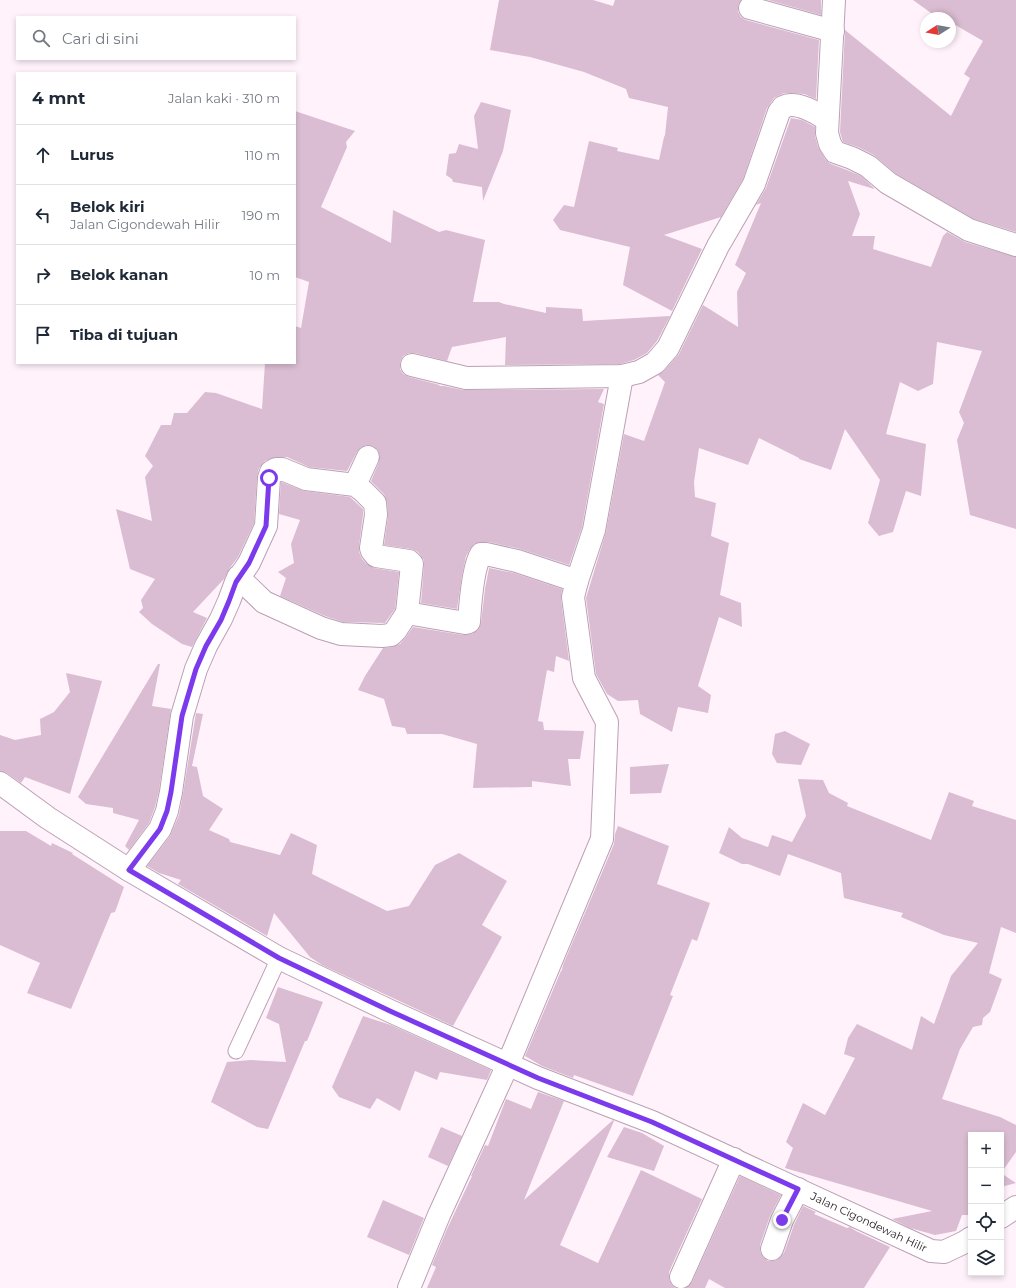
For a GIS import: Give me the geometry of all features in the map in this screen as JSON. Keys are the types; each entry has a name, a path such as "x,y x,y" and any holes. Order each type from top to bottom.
{"street":[{"path":"834,0 827,133 830,144 835,152 868,166 888,183 969,230 1016,245"},
{"path":"750,8 833,31"},
{"path":"412,365 466,378 622,376 639,372 655,363 668,348 718,246 754,184 779,112 783,107 805,107 827,120"},
{"path":"409,1288 439,1215 508,1064 602,839 607,722 584,678 572,598 594,530 622,376"},
{"path":"355,485 368,457"},
{"path":"129,870 160,829 167,811 182,716 196,669 206,646 221,620 238,578 249,563 266,526 269,478 271,472 276,469 282,469 306,479 355,485 375,503 376,515 371,548 372,552 376,556 409,561 412,564 407,612 392,635 382,636 341,634 321,628 264,602 238,578"},
{"path":"407,612 465,623 470,622 476,568 478,558 481,554 517,561 577,581"},
{"name":"Jalan Cigondewah Hilir","path":"0,783 48,818 129,870 279,958 390,1011 538,1078 652,1122 931,1251 944,1252 968,1240"},
{"path":"681,1277 734,1159"},
{"path":"772,1249 782,1220 798,1189"},
{"path":"1004,1215 1016,1207"}],"lane":[{"path":"236,1051 279,958"}],"building":[{"path":"499,0 593,0 613,6 615,0 741,0 738,5 738,12 741,17 746,20 819,40 816,99 804,94 794,93 784,93 774,98 767,108 743,179 721,217 664,235 702,249 672,311 623,285 630,247 560,230 553,220 564,205 574,207 589,141 618,148 617,151 659,160 665,135 668,107 629,98 626,89 584,72 530,57 490,50"},
{"path":"768,0 821,0 821,15"},
{"path":"913,0 1016,0 1016,232 974,219 895,173 874,155 843,142 840,132 845,30 951,116 970,78 964,74 983,41 956,25 956,12 930,12"},
{"path":"481,102 511,110 503,151 483,201 482,187 453,182 452,179 446,175 449,154 456,153 459,144 478,149 474,116"},
{"path":"296,111 355,131 346,142 347,147 321,207 391,243 393,210 439,232 446,230 485,240 473,302 499,302 546,313 546,307 582,309 583,321 670,316 657,341 647,353 634,360 620,364 505,365 506,337 452,347 447,361 415,353 409,353 403,356 400,362 400,369 403,374 409,377 440,385 439,386 463,390 604,389 598,402 604,404 582,527 569,565 520,549 489,542 481,542 474,544 466,556 457,609 421,603 424,560 418,552 411,549 384,545 388,517 387,502 384,494 371,481 380,456 378,450 374,446 367,445 361,447 357,452 347,471 309,467 287,457 276,457 265,461 259,468 257,477 254,523 238,557 224,579 193,612 207,618 192,647 182,644 152,624 139,612 143,608 141,600 155,579 130,569 116,509 152,521 145,477 153,466 145,456 161,425 171,425 174,413 187,413 205,392 216,393 262,409 265,364 296,364 296,326 301,328 309,282 296,277"},
{"path":"791,118 802,120 815,127 815,136 818,147 825,159 831,164 861,176 874,188 848,181 860,214 852,236 875,236 873,249 931,267 943,236 947,232 965,242 1016,257 1016,529 970,515 957,440 964,423 959,412 982,351 937,342 933,384 918,391 900,382 886,434 926,444 921,496 906,491 893,532 879,536 868,523 880,480 845,429 831,470 799,459 759,438 748,465 699,448 694,482 695,497 716,503 711,536 729,543 720,595 741,603 742,627 719,617 698,686 711,695 708,713 678,707 672,732 640,714 638,700 618,701 607,694 596,674 586,598 606,532 624,434 644,441 665,382 658,375 664,371 679,354 703,305 738,327 737,292 746,273 735,265 761,203 756,205 766,188"},
{"path":"281,482 304,491 350,497 363,509 359,546 359,552 362,559 374,568 399,572 395,609 385,623 343,622 325,616 280,596 286,578 278,572 294,563 291,544 300,520 279,514"},
{"path":"489,568 514,573 562,589 561,599 569,661 556,656 554,672 547,670 538,721 543,722 544,730 584,731 580,759 568,759 571,786 532,781 532,787 473,788 477,744 442,734 407,734 405,728 392,726 384,699 358,690 383,648 400,644 413,627 463,635 472,634 478,630 481,623"},
{"path":"158,664 160,664 152,706 171,709 159,790 149,823 129,850 125,846 139,820 113,813 113,808 86,804 78,797"},
{"path":"66,673 102,681 70,794 25,777 21,783 7,773 0,771 0,735 15,740 41,735 40,719 54,712 70,692"},
{"path":"196,713 203,714 192,766 197,767 203,796 223,809 209,830 229,839 230,842 280,855 291,833 317,845 312,874 387,911 409,906 435,865 459,853 507,881 482,925 502,937 453,1026 322,965 310,957 274,913 267,936 178,884 181,880 159,873 147,866 170,836 179,815"},
{"path":"785,731 810,744 801,765 777,763 772,754 775,734"},
{"path":"669,764 661,793 630,794 630,767"},
{"path":"798,779 823,780 829,793 848,803 847,806 931,840 949,792 974,801 972,806 1016,820 1016,933 1001,927 989,973 1002,979 990,1012 983,1018 982,1025 973,1027 960,1049 942,1099 1000,1117 1016,1125 1016,1152 1004,1169 1004,1132 968,1132 968,1215 962,1215 956,1231 935,1235 910,1228 892,1219 932,1211 785,1168 793,1148 786,1142 803,1103 825,1115 855,1058 844,1054 848,1038 857,1024 912,1050 921,1016 934,1024 951,976 978,943 944,935 901,917 903,913 844,898 841,873 788,854 780,876 748,864 742,864 719,853 729,827 742,838 768,847 772,835 792,842 806,816"},
{"path":"618,826 669,846 657,884 710,903 697,941 692,939 670,995 673,996 633,1096 574,1075 573,1078 542,1066 525,1056 614,844"},
{"path":"0,831 26,831 51,846 52,843 73,853 72,854 124,887 115,912 111,913 71,1009 27,993 40,963 0,945"},
{"path":"278,987 323,1002 268,1129 257,1127 211,1102 227,1062 251,1060 286,1062 279,1024 266,1018"},
{"path":"363,1016 391,1025 491,1070 487,1080 440,1072 437,1080 415,1071 400,1111 377,1098 370,1109 339,1097 332,1087"},
{"path":"538,1092 564,1101 524,1200 613,1120 614,1121 560,1245 598,1263 641,1170 702,1199 669,1272 669,1279 675,1288 427,1288 436,1267 432,1265 447,1229 485,1145 488,1146 506,1099 531,1109"},
{"path":"441,1127 462,1136 448,1166 428,1157"},
{"path":"624,1127 642,1133 664,1146 654,1171 607,1157"},
{"path":"1004,1175 1016,1183 1004,1186"},
{"path":"740,1176 781,1195 770,1216 760,1245 760,1252 768,1261 775,1261 784,1253 794,1225 803,1206 816,1212 814,1214 847,1228 850,1227 890,1247 864,1288 725,1288 709,1279 705,1288 686,1288 692,1282"},
{"path":"383,1200 424,1218 409,1255 367,1237"}],"route":[{"path":"269,478 266,526 249,563 236,582 221,620 206,646 196,669 182,716 167,811 160,829 129,870 279,958 390,1011 538,1078 652,1122 798,1189 782,1220"}]}
